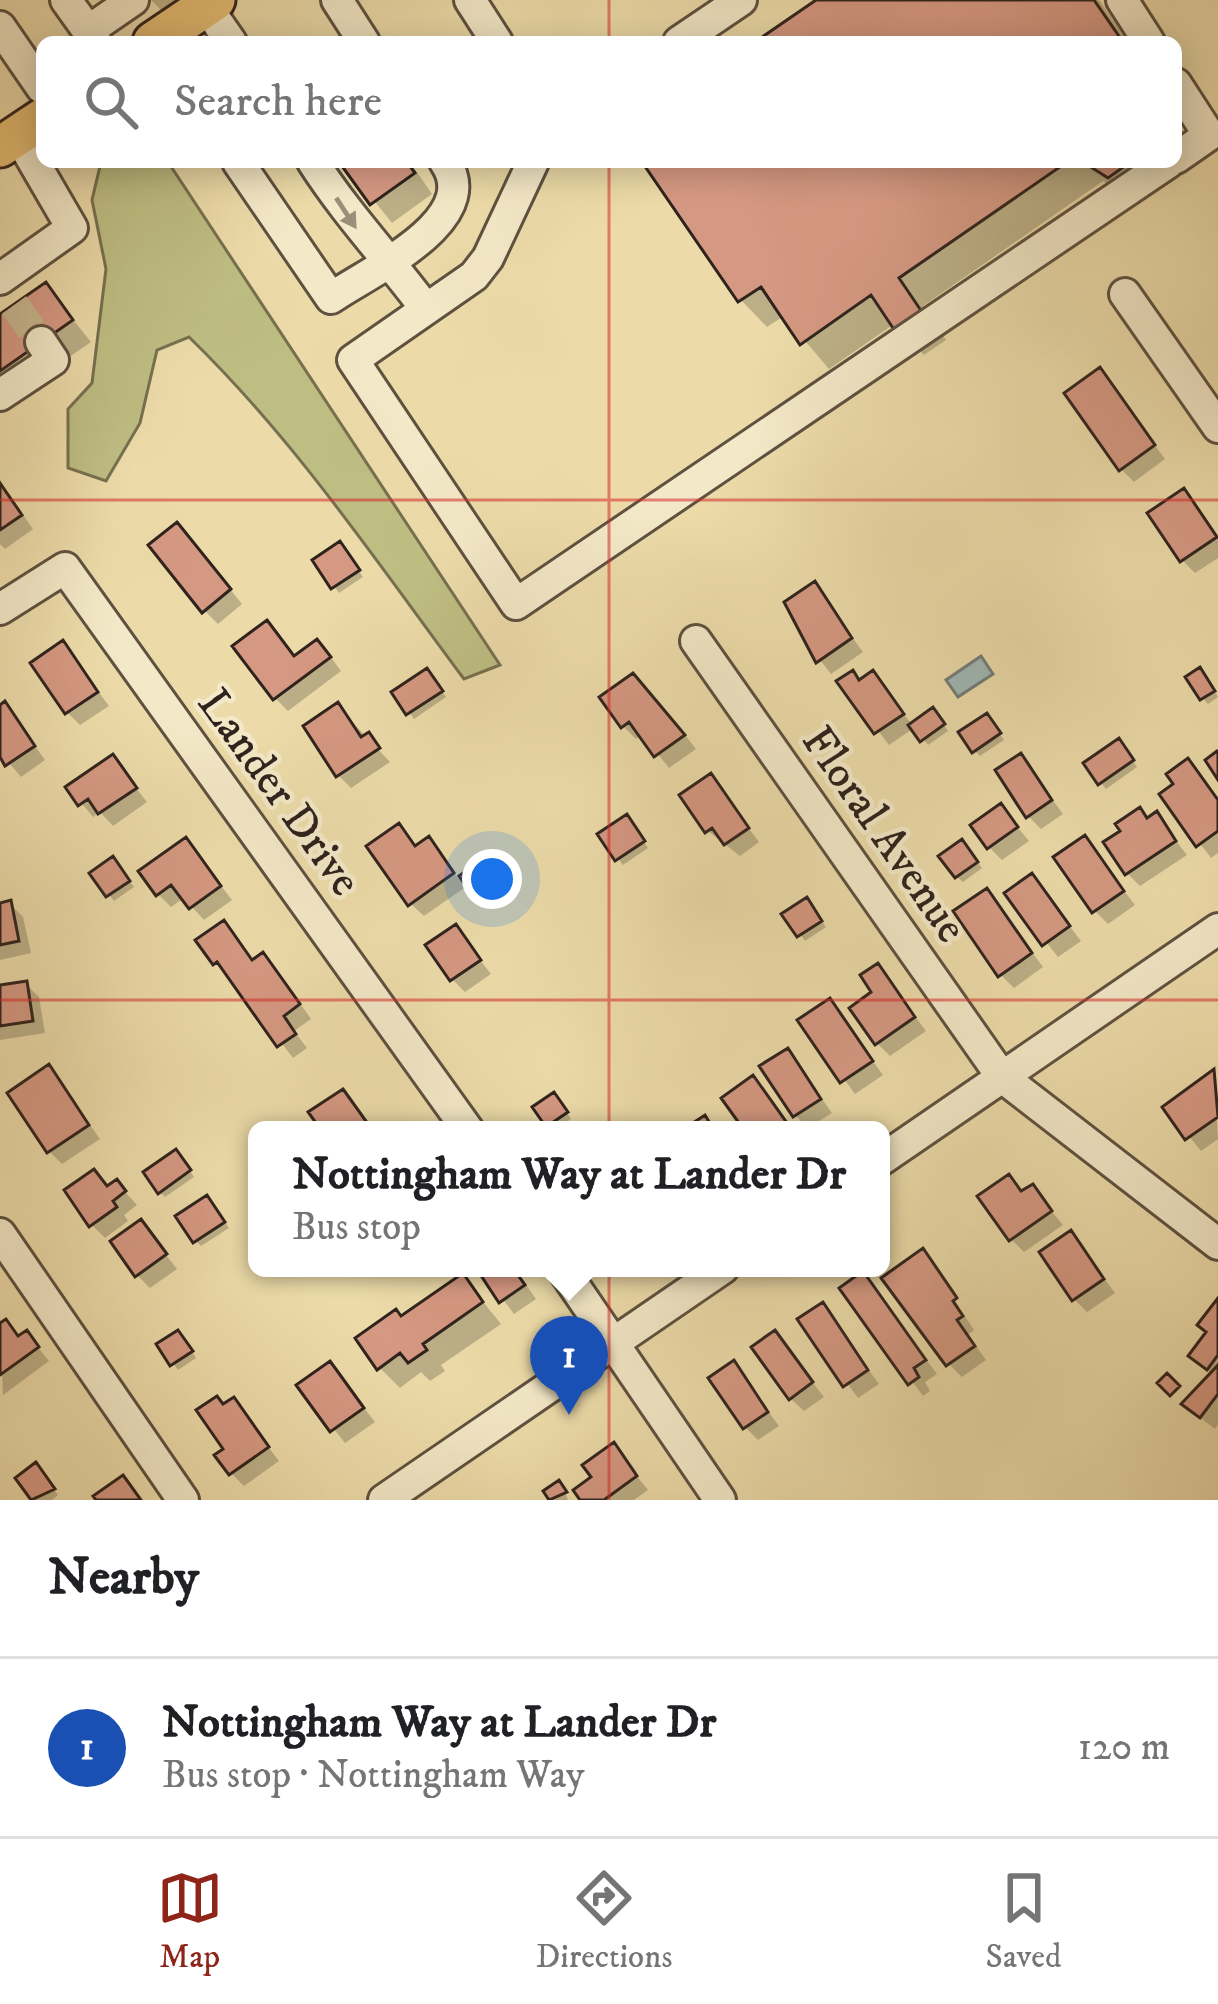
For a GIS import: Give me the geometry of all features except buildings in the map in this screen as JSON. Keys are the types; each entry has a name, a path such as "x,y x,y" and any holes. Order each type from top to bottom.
{"main road":[{"path":"162,36 210,3"}],"street":[{"path":"66,0 92,36 133,0"},
{"path":"337,0 358,36"},
{"path":"470,0 493,36"},
{"path":"688,36 741,0"},
{"path":"1122,0 1145,36"},
{"path":"210,3 228,36"},
{"path":"0,27 36,79"},
{"path":"1182,93 1209,135 1182,154"},
{"path":"20,134 36,163"},
{"path":"5,288 72,228 39,168"},
{"path":"242,168 331,298 445,220 455,194 448,168"},
{"path":"317,168 359,232 388,258 426,309"},
{"path":"530,168 488,258 473,276 353,360 516,604 1161,168"},
{"path":"1125,294 1218,427"},
{"path":"0,395 53,360 41,342"},
{"name":"Lander Drive","path":"0,609 65,568 462,1121"},
{"name":"Floral Avenue","path":"696,641 1002,1077 1218,1244"},
{"path":"890,1154 1218,929"},
{"path":"0,1234 184,1500"},
{"path":"568,1277 720,1500"},
{"path":"384,1500 710,1277"}],"green space":[{"path":"100,168 172,168 500,665 464,679 299,459 189,337 157,350 140,423 106,481 68,468 68,409 92,383 106,269 92,200"}],"water":[{"path":"981,656 993,674 958,697 946,680"}],"tunnel":[{"path":"14,305 41,342"}],"place":[{"name":"Nottingham Way at Lander Dr","path":"569,1415"}]}
